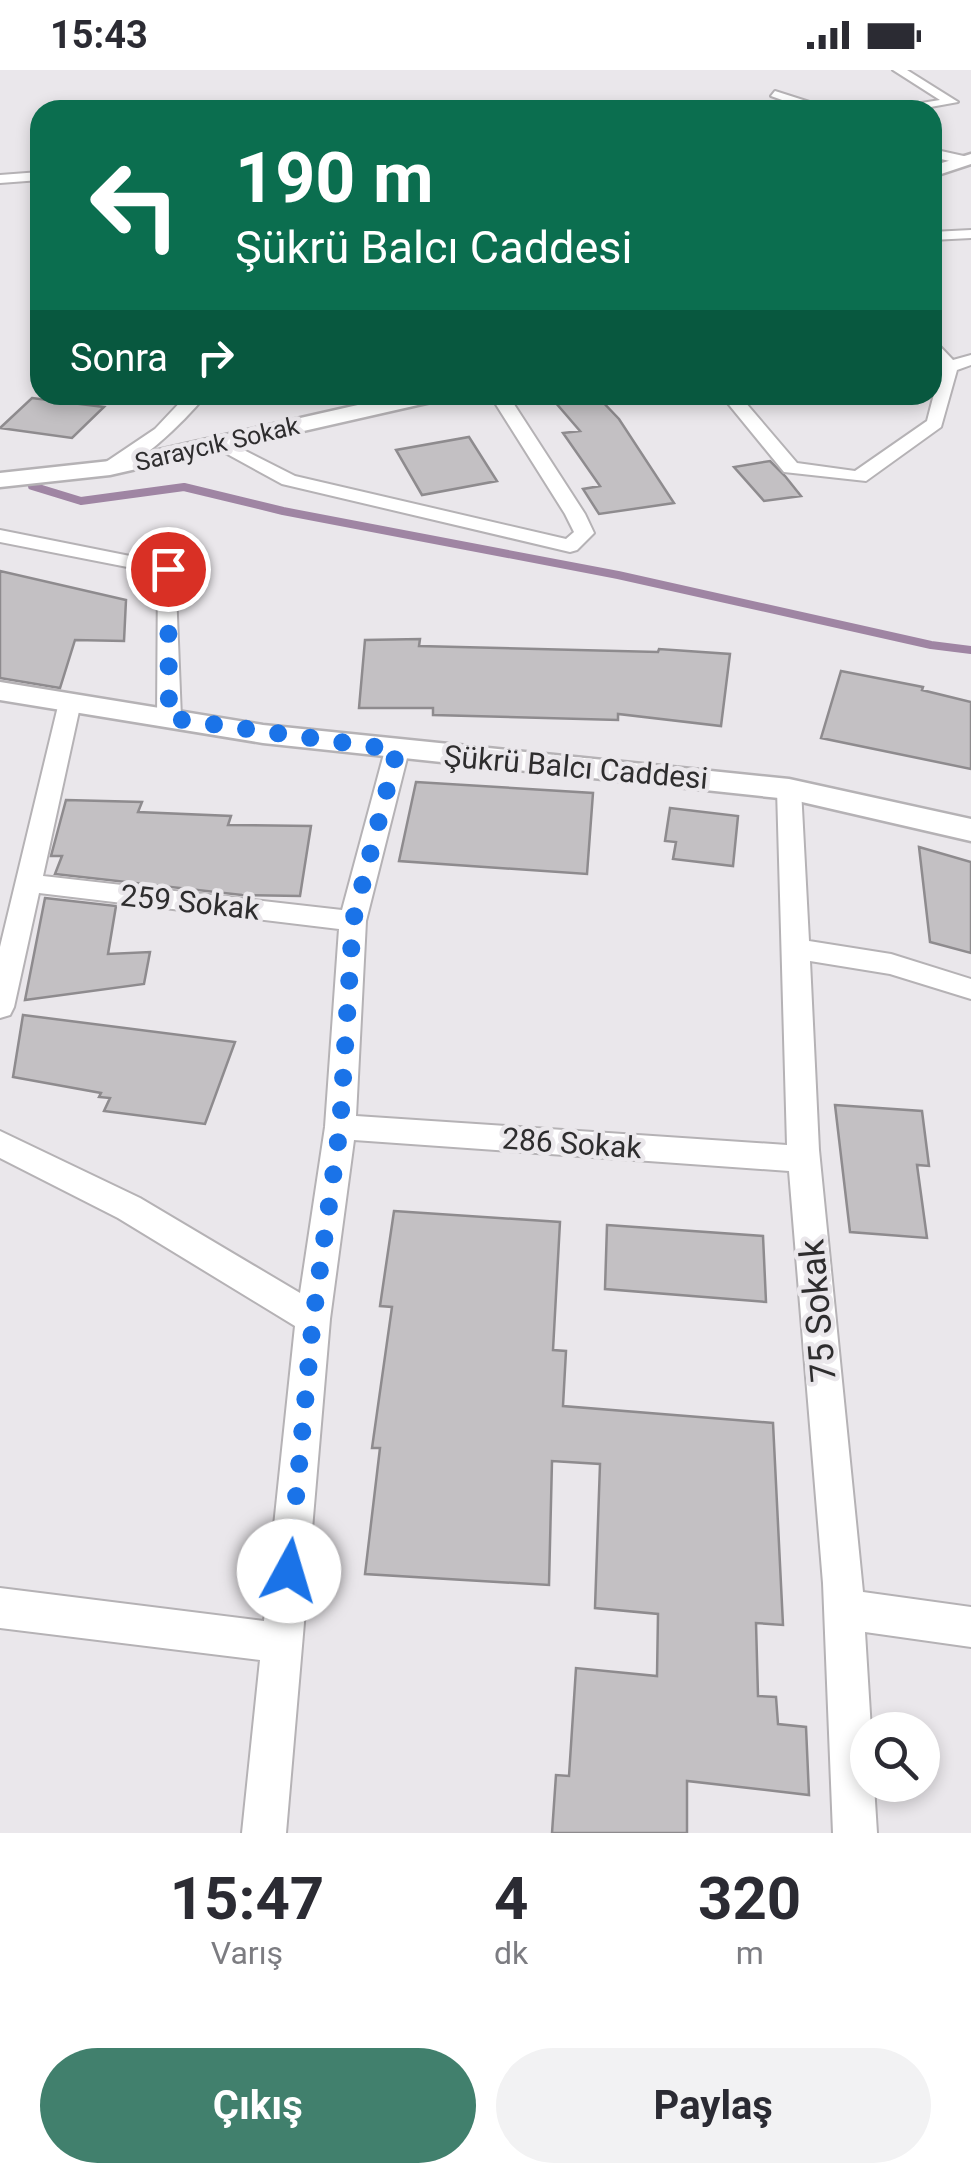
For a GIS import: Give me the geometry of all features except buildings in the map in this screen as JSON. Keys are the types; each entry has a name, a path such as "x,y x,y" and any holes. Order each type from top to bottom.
{"street":[{"path":"899,70 952,102 942,105"},
{"path":"775,94 792,100"},
{"path":"942,106 971,104"},
{"path":"942,154 967,159"},
{"path":"942,168 967,159"},
{"path":"0,178 30,176"},
{"path":"942,235 971,234"},
{"path":"942,357 949,366"},
{"path":"949,366 971,360"},
{"path":"942,394 949,366"},
{"path":"110,468 161,433 187,405"},
{"name":"Saraycık Sokak","path":"0,480 110,468 388,405"},
{"path":"218,444 288,480 514,535 570,546 578,543 584,533 575,514 505,405"},
{"path":"738,405 792,468 859,477 935,423 939,405"},
{"path":"0,536 168,569 169,718"},
{"name":"Şükrü Balcı Caddesi","path":"0,690 397,750 582,764 789,789 971,830"},
{"path":"0,1008 70,702"},
{"path":"264,1833 313,1319 340,1127 353,921 397,750"},
{"name":"75 Sokak","path":"789,789 804,1158 844,1609 856,1833"},
{"name":"259 Sokak","path":"28,883 353,921"},
{"path":"794,949 890,964 971,989"},
{"name":"286 Sokak","path":"340,1127 804,1158"},
{"path":"0,1144 128,1208 313,1319"},
{"path":"0,1608 282,1643"},
{"path":"844,1609 971,1627"}],"waterway":[{"path":"32,486 81,501 184,487 283,511 618,575 931,645 971,650"}],"route":[{"path":"168,569 169,718 397,750 353,921 340,1127 313,1319 289,1571"}]}
